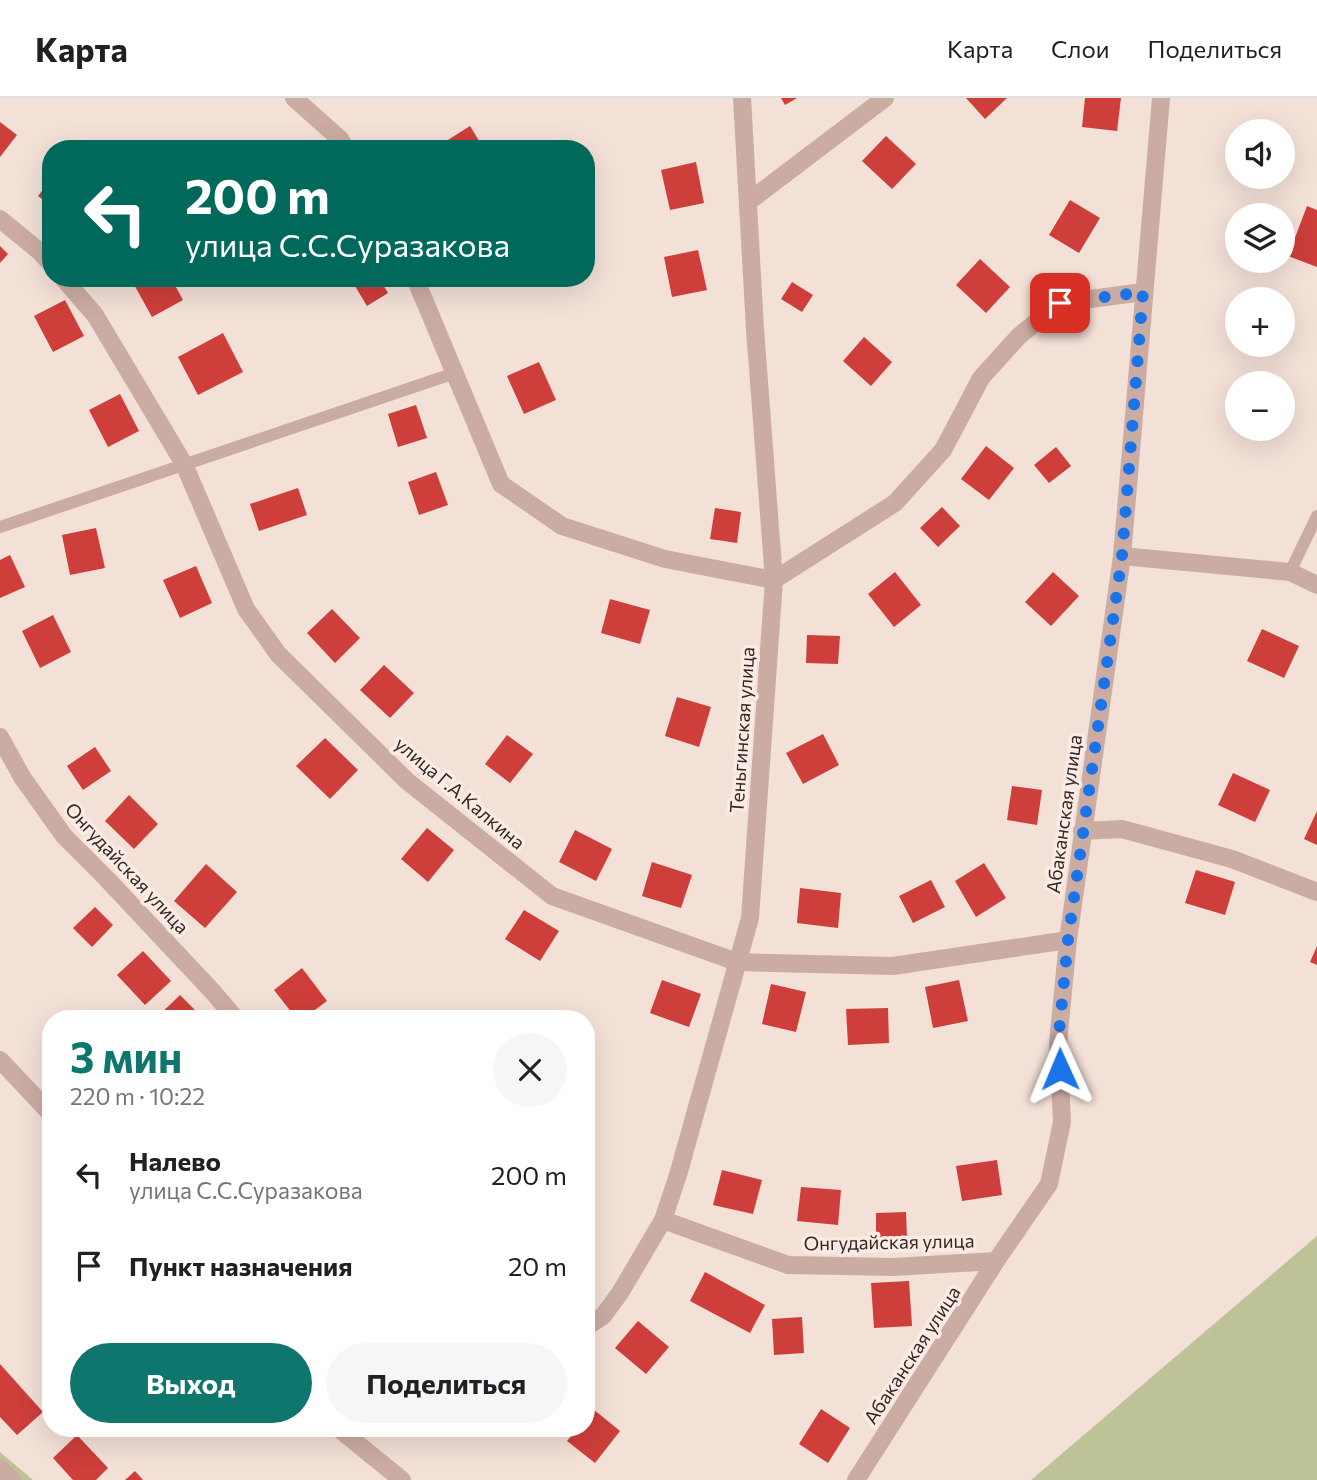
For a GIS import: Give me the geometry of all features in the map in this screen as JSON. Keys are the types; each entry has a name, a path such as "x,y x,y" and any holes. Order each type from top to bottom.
{"street":[{"path":"294,98 341,140"},
{"name":"Теньгинская улица","path":"595,1321 603,1316 620,1293 663,1220 750,918 774,580 755,329 742,98"},
{"path":"748,202 885,98"},
{"name":"Абаканская улица","path":"856,1480 996,1261 1049,1184 1062,1122 1058,1043 1068,940 1122,556 1161,98"},
{"path":"0,219 42,254"},
{"name":"улица Г.А.Калкина","path":"71,287 95,315 184,464 246,609 278,654 407,781 552,896 737,962 893,966 1068,940"},
{"path":"419,287 501,484 562,526 665,559 774,580 895,503 943,450 981,379 1019,336 1060,303 1143,292"},
{"path":"1122,556 1290,572 1317,584"},
{"name":"Онгудайская улица","path":"0,737 22,777 64,836 228,1010"},
{"path":"1083,831 1122,829 1232,859 1317,892"},
{"path":"0,1060 42,1104"},
{"name":"Онгудайская улица","path":"663,1220 788,1265 893,1267 996,1261"},
{"path":"349,1437 402,1480"},
{"path":"0,1468 12,1480"}],"lane":[{"path":"0,527 455,373"},
{"path":"1290,572 1317,516"}],"green space":[{"path":"1317,1236 1317,1480 1031,1480"},
{"path":"0,1452 33,1480 0,1480"}],"building":[{"path":"781,98 797,98 785,105"},
{"path":"966,98 1007,98 985,119"},
{"path":"1085,98 1121,98 1117,131 1082,127"},
{"path":"0,122 17,135 0,157"},
{"path":"470,126 479,140 448,140"},
{"path":"886,136 916,164 892,189 862,161"},
{"path":"696,162 704,203 670,210 661,170"},
{"path":"1070,200 1100,218 1079,253 1049,235"},
{"path":"1307,206 1317,210 1317,267 1295,259 1295,238"},
{"path":"0,246 8,254 0,263"},
{"path":"698,250 707,290 672,297 664,257"},
{"path":"980,259 1010,287 986,313 956,285"},
{"path":"792,282 813,295 802,312 781,299"},
{"path":"135,287 176,287 183,300 152,317"},
{"path":"356,287 384,287 388,293 367,306"},
{"path":"65,300 84,336 53,352 34,316"},
{"path":"223,333 243,372 198,395 178,357"},
{"path":"864,337 892,362 871,386 843,361"},
{"path":"539,362 556,400 524,414 507,376"},
{"path":"120,394 139,431 108,447 89,410"},
{"path":"416,405 427,438 398,447 388,414"},
{"path":"986,446 1014,468 989,500 961,479"},
{"path":"1056,447 1071,466 1049,483 1034,465"},
{"path":"436,472 448,505 419,515 408,482"},
{"path":"298,488 307,515 259,531 250,504"},
{"path":"942,507 960,526 938,547 920,528"},
{"path":"715,508 741,512 737,543 710,539"},
{"path":"96,528 105,568 70,575 62,535"},
{"path":"10,555 25,587 0,598 0,560"},
{"path":"196,566 212,603 180,618 163,580"},
{"path":"895,572 921,605 894,627 868,594"},
{"path":"1053,572 1079,596 1051,626 1025,602"},
{"path":"610,599 650,610 640,644 601,633"},
{"path":"332,609 360,638 335,663 307,633"},
{"path":"53,615 71,652 40,668 22,631"},
{"path":"1262,629 1299,646 1284,678 1247,661"},
{"path":"807,635 840,636 838,664 806,663"},
{"path":"384,665 414,693 390,718 360,690"},
{"path":"677,697 711,707 699,747 665,736"},
{"path":"823,734 839,765 803,784 786,753"},
{"path":"507,735 533,754 510,783 485,764"},
{"path":"325,738 358,770 330,799 296,766"},
{"path":"95,747 111,771 83,790 67,766"},
{"path":"1233,773 1270,790 1255,822 1218,805"},
{"path":"1012,786 1042,790 1037,825 1007,820"},
{"path":"129,795 158,824 134,849 105,821"},
{"path":"1317,811 1317,845 1304,839"},
{"path":"427,828 454,850 428,882 401,859"},
{"path":"575,830 612,849 596,881 559,862"},
{"path":"652,862 692,875 681,908 642,896"},
{"path":"984,863 1006,898 976,917 955,881"},
{"path":"206,864 237,892 205,928 174,901"},
{"path":"1196,870 1235,882 1225,915 1185,903"},
{"path":"931,880 945,907 913,923 899,896"},
{"path":"800,888 841,893 838,928 797,923"},
{"path":"95,907 113,925 92,947 73,928"},
{"path":"524,910 559,931 540,961 505,939"},
{"path":"1317,946 1317,965 1310,962"},
{"path":"143,951 171,981 145,1005 117,975"},
{"path":"302,968 327,1001 315,1010 290,1010 274,990"},
{"path":"662,980 701,994 689,1027 650,1013"},
{"path":"959,980 968,1021 933,1028 925,987"},
{"path":"771,984 806,992 796,1032 762,1024"},
{"path":"180,995 195,1010 164,1010"},
{"path":"888,1008 889,1043 848,1045 846,1009"},
{"path":"997,1160 1002,1195 962,1201 956,1166"},
{"path":"722,1170 762,1180 753,1214 713,1205"},
{"path":"801,1187 841,1190 838,1225 797,1221"},
{"path":"906,1212 907,1238 876,1239 876,1213"},
{"path":"705,1272 765,1305 750,1333 690,1301"},
{"path":"909,1281 912,1326 874,1328 871,1283"},
{"path":"802,1317 804,1353 774,1355 772,1319"},
{"path":"638,1321 669,1347 646,1374 615,1348"},
{"path":"0,1364 42,1413 17,1435 0,1417"},
{"path":"821,1409 850,1428 828,1463 799,1444"},
{"path":"595,1411 620,1431 595,1463 567,1441 570,1437 595,1437"},
{"path":"75,1437 79,1437 108,1468 96,1480 73,1480 53,1458"},
{"path":"135,1471 143,1480 125,1480"}],"route":[{"path":"1060,303 1143,292 1122,556 1068,940 1058,1043 1060,1069"}]}
